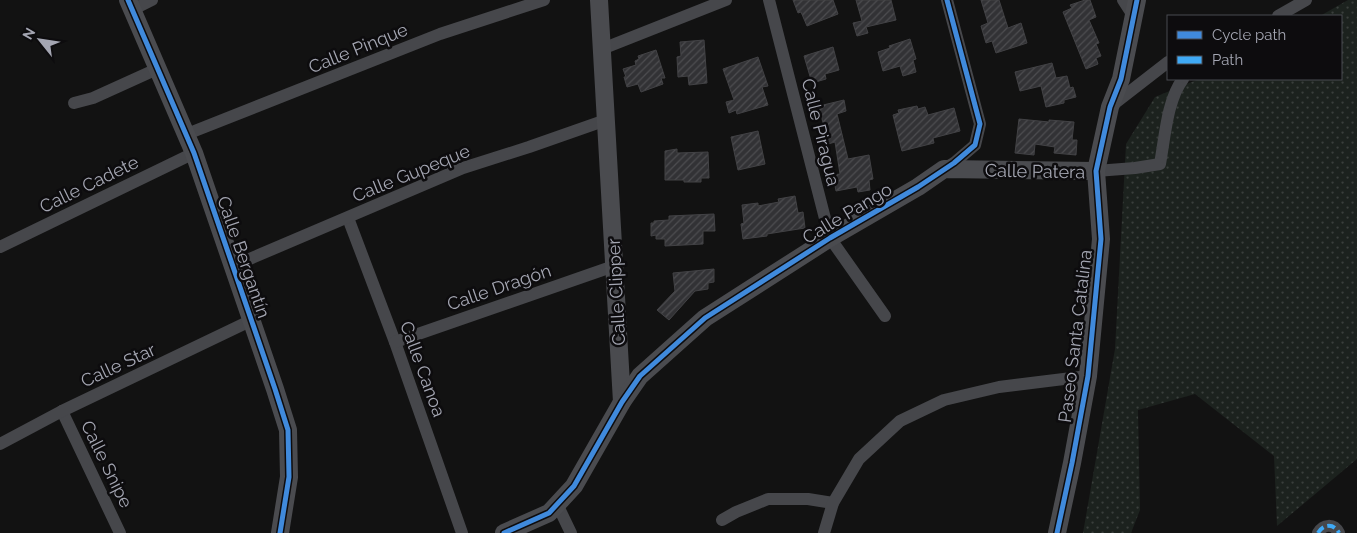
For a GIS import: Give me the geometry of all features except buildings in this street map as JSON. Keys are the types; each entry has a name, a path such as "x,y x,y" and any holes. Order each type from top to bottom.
{"street":[{"path":"130,5 152,0"},
{"name":"Calle Pinque","path":"187,134 440,34 544,0"},
{"name":"Calle Clipper","path":"599,0 622,402"},
{"path":"602,49 726,0"},
{"name":"Calle Piragua","path":"769,0 830,238 885,316"},
{"name":"Calle Pango","path":"622,402 640,376 706,318 830,238 944,170 975,145 980,124 947,0"},
{"path":"1123,0 1135,8"},
{"path":"1280,15 1306,0"},
{"name":"Calle Bergantín","path":"130,5 187,134 288,430 289,476 280,533"},
{"name":"Paseo Santa Catalina","path":"1057,533 1088,376 1101,239 1096,171 1110,107 1121,79 1135,8"},
{"path":"1110,107 1167,63"},
{"path":"74,103 93,98 158,69"},
{"path":"1096,171 1160,164 1169,115 1177,87 1182,80"},
{"name":"Calle Gupeque","path":"233,266 463,168 529,148 606,120"},
{"name":"Calle Cadete","path":"0,247 194,153"},
{"name":"Calle Patera","path":"944,170 1096,171"},
{"name":"Calle Canoa","path":"348,218 395,342 462,533"},
{"name":"Calle Dragón","path":"395,342 614,266"},
{"name":"Calle Star","path":"0,444 62,411 252,320"},
{"path":"824,533 833,503 859,459 900,421 944,400 999,387 1088,376"},
{"path":"504,533 549,513 574,486 622,402"},
{"name":"Calle Snipe","path":"62,411 120,533"},
{"path":"722,520 768,499 808,499 833,503"},
{"path":"557,504 571,533"},
{"path":"1318,533 1322,528 1328,526 1334,527 1339,533"}],"shaded area":[{"path":"1348,0 1357,0 1357,459 1277,526 1274,456 1195,394 1138,410 1140,510 1131,533 1083,533 1115,349 1126,144 1155,97 1197,80 1342,80 1342,15 1322,15"}],"marked path":[{"path":"1318,533 1326,526 1331,526 1339,533"}],"cycle path":[{"path":"128,0 194,153 288,430 289,477 280,533"},
{"path":"504,533 549,513 574,486 622,402 640,376 705,318 830,238 918,187 954,163 975,145 980,124 947,0"},
{"path":"1057,533 1088,376 1101,239 1096,171 1110,107 1121,79 1137,0"}]}
